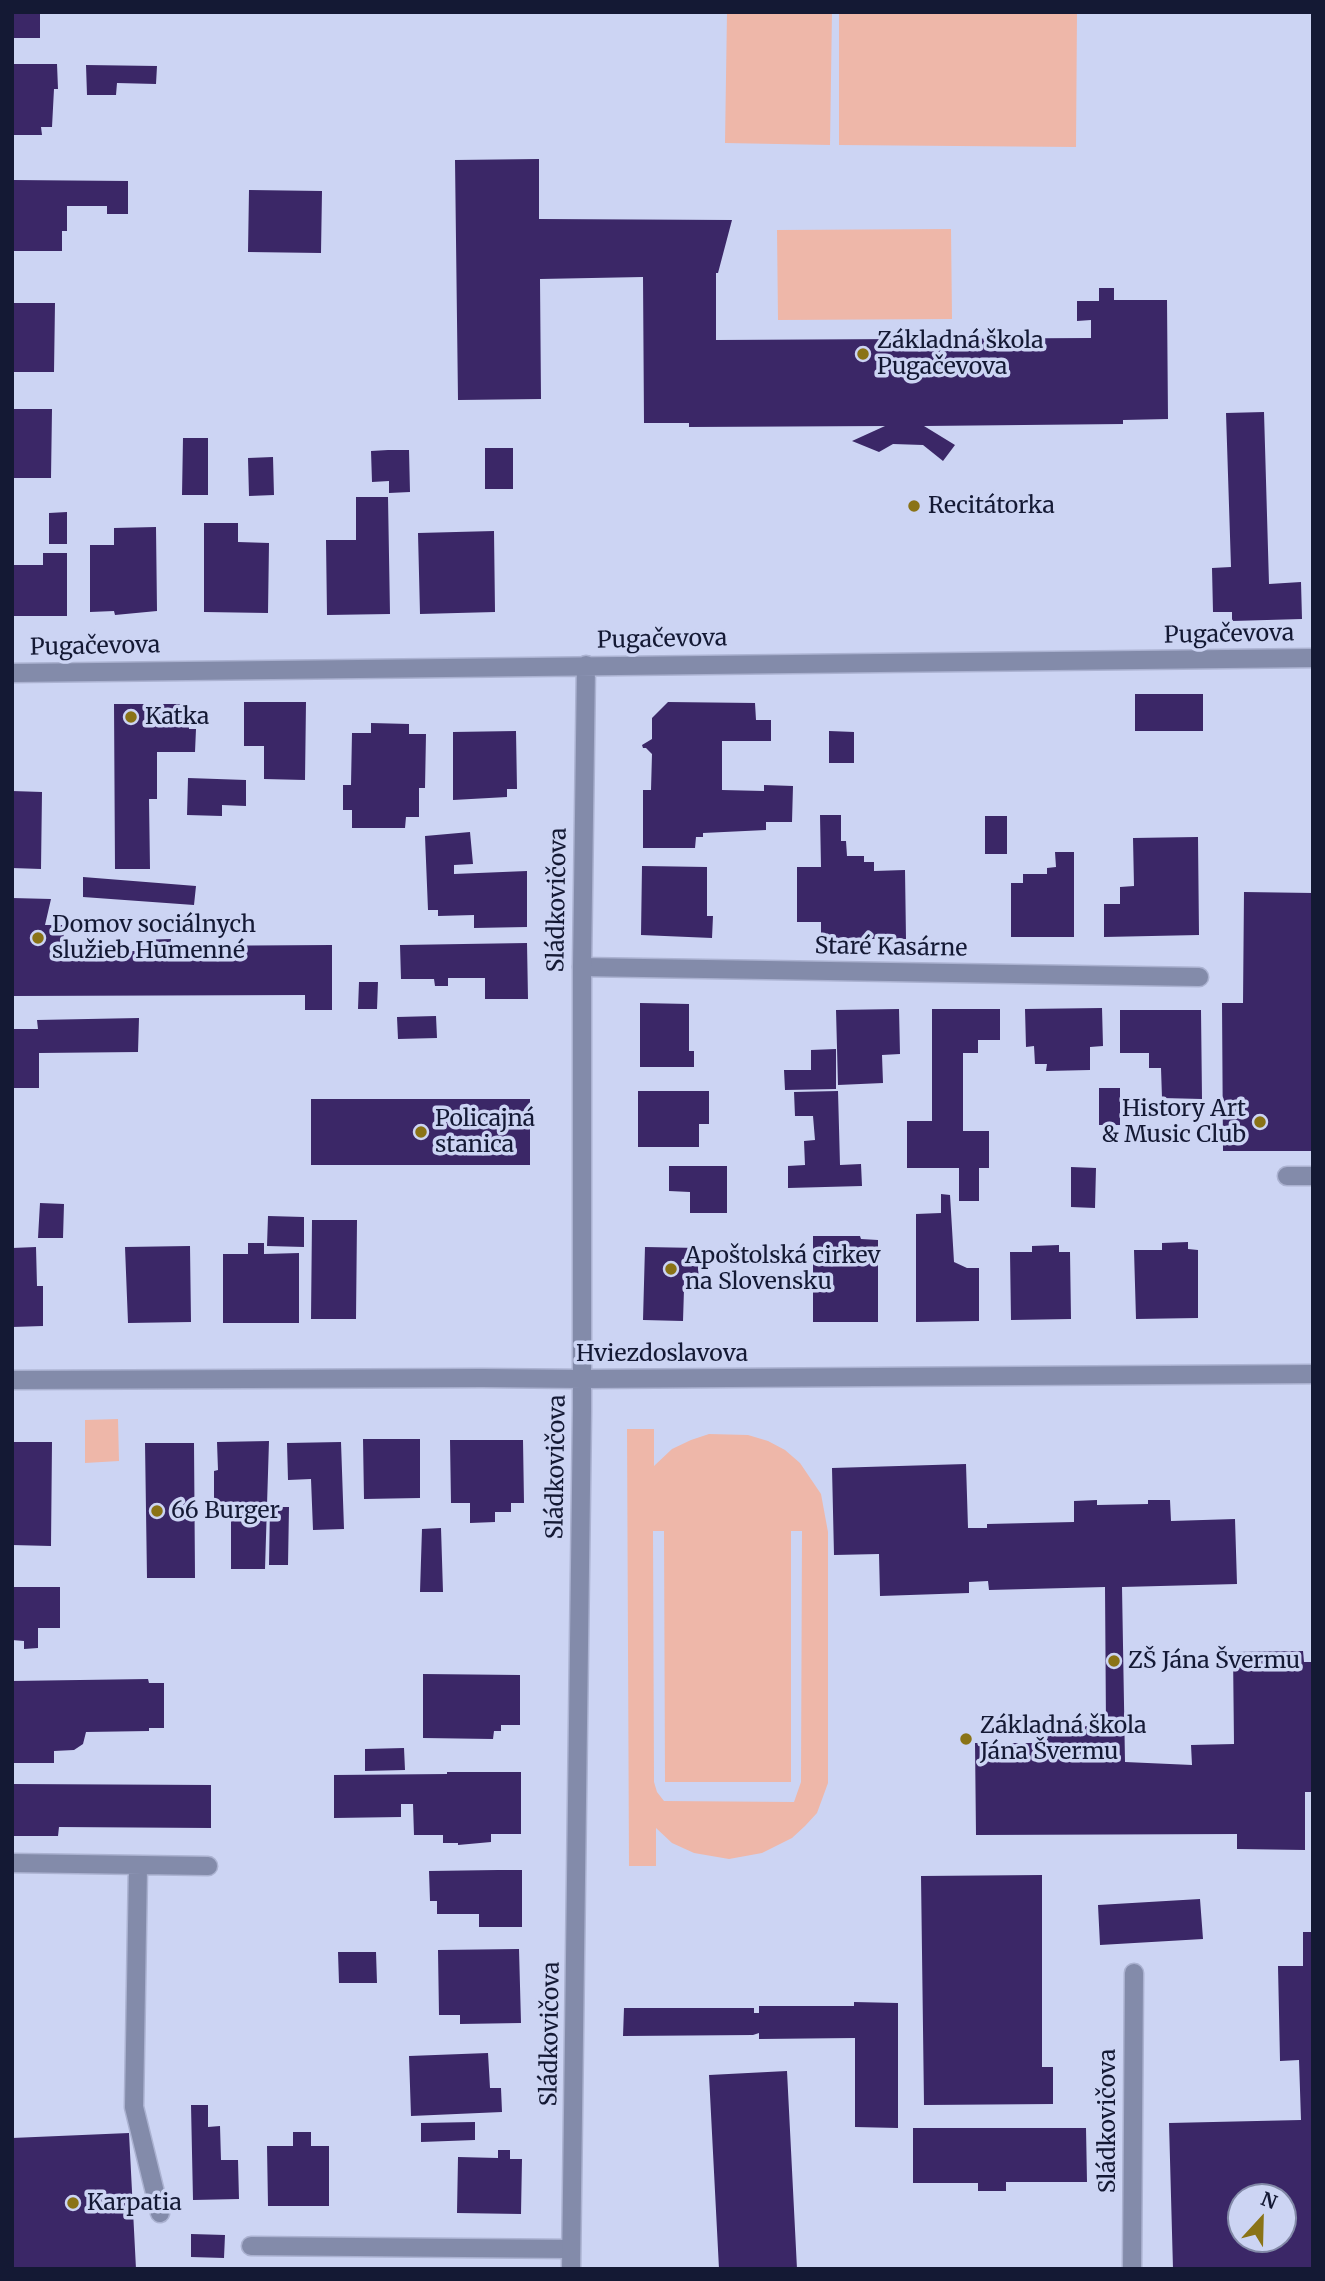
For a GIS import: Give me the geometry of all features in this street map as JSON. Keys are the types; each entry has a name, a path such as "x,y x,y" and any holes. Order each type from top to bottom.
{"street":[{"name":"Pugačevova","path":"12,673 1313,658"},
{"name":"Sládkovičova","path":"570,2269 583,1379 582,967 586,666"},
{"name":"Staré Kasárne","path":"582,967 1199,977"},
{"path":"1287,1176 1313,1176"},
{"name":"Hviezdoslavova","path":"12,1380 1313,1374"},
{"path":"12,1863 208,1866"},
{"path":"138,1866 134,2107 160,2213"},
{"name":"Sládkovičova","path":"1132,2269 1134,1973"},
{"path":"251,2246 570,2249"}],"shaded area":[{"path":"727,12 832,12 830,145 725,143"},
{"path":"839,12 1077,12 1076,147 839,145"},
{"path":"951,229 952,319 778,320 777,230"},
{"path":"118,1419 119,1461 85,1463 85,1420"},
{"path":"627,1429 654,1429 654,1466 672,1449 709,1434 748,1435 768,1441 785,1450 800,1463 821,1494 828,1532 828,1783 817,1813 805,1826 792,1838 762,1853 729,1859 694,1853 672,1843 656,1828 656,1866 629,1866","holes":["653,1531 664,1531 665,1782 791,1782 791,1531 802,1531 801,1782 794,1802 664,1801 657,1792 654,1782"]}],"building":[{"path":"12,12 40,12 40,38 12,38"},
{"path":"12,64 57,64 58,89 54,89 52,127 41,127 42,135 12,135"},
{"path":"86,65 157,66 156,84 117,83 116,95 87,95"},
{"path":"539,159 539,219 732,220 716,273 716,340 1091,338 1091,320 1077,321 1077,301 1099,301 1099,288 1114,288 1114,300 1167,300 1168,419 1123,420 1123,424 924,426 955,445 943,461 923,445 893,444 879,452 852,441 885,426 689,427 689,423 644,423 643,277 540,279 541,399 458,400 455,160"},
{"path":"12,180 128,181 128,214 107,214 107,206 67,206 67,231 62,231 62,251 12,251"},
{"path":"249,190 322,191 321,253 248,252"},
{"path":"12,303 55,303 54,372 12,372"},
{"path":"12,409 52,409 51,478 12,478"},
{"path":"1264,412 1269,584 1301,582 1302,619 1232,621 1232,612 1213,612 1212,568 1231,567 1226,413"},
{"path":"183,438 208,438 208,495 182,495"},
{"path":"485,448 513,448 513,489 485,489"},
{"path":"409,450 410,492 389,493 389,481 372,482 371,451"},
{"path":"273,457 274,495 249,496 248,458"},
{"path":"356,497 388,497 390,614 327,615 326,540 356,540"},
{"path":"67,512 67,544 49,544 49,513"},
{"path":"204,523 238,523 238,542 269,543 268,613 204,612"},
{"path":"156,527 157,611 115,615 114,611 90,612 90,545 114,545 114,528"},
{"path":"494,531 495,612 420,614 418,533"},
{"path":"43,553 67,553 67,616 12,616 12,565 43,565"},
{"path":"1135,694 1203,694 1203,731 1135,731"},
{"path":"244,702 306,702 305,780 264,779 264,746 244,746"},
{"path":"668,702 755,703 756,720 771,720 771,741 722,741 722,790 764,791 764,785 793,786 792,822 766,822 766,830 703,833 703,837 696,837 695,848 643,848 643,790 651,790 652,754 642,745 652,739 652,718"},
{"path":"114,704 189,704 189,729 196,729 195,752 157,752 157,799 149,799 150,869 115,869"},
{"path":"371,723 409,724 409,734 426,734 425,788 419,788 419,817 406,817 405,828 352,828 352,810 343,810 343,785 351,785 352,733 371,733"},
{"path":"516,731 517,789 507,789 507,797 453,800 453,732"},
{"path":"829,731 854,732 854,763 829,763"},
{"path":"188,778 246,780 246,806 222,805 222,816 187,815"},
{"path":"12,791 42,792 41,869 12,868"},
{"path":"820,815 841,815 841,841 846,841 847,856 864,856 864,862 874,862 874,871 905,870 906,939 821,939 821,922 797,922 797,867 821,867"},
{"path":"985,816 1007,816 1007,854 985,854"},
{"path":"470,832 473,864 454,865 454,874 527,871 527,927 474,928 474,915 438,916 438,910 428,910 425,836"},
{"path":"1198,837 1199,935 1104,937 1104,904 1120,904 1120,887 1134,886 1133,838"},
{"path":"1055,852 1074,852 1074,937 1011,937 1011,883 1023,883 1023,874 1047,874 1047,868 1056,867"},
{"path":"642,866 707,867 707,916 713,916 712,938 641,935"},
{"path":"83,877 196,886 194,905 83,897"},
{"path":"1244,892 1313,893 1313,1151 1223,1151 1222,1003 1243,1003"},
{"path":"12,898 51,899 45,925 64,925 63,951 137,951 137,940 171,939 170,946 332,945 332,1010 305,1010 305,995 12,996"},
{"path":"527,943 528,999 485,999 485,978 448,978 448,986 435,986 434,979 401,979 400,945"},
{"path":"359,982 378,982 377,1009 358,1009"},
{"path":"640,1003 689,1004 689,1051 694,1051 694,1067 640,1067"},
{"path":"1102,1008 1103,1046 1090,1047 1090,1070 1046,1071 1047,1064 1035,1064 1034,1046 1026,1047 1025,1009"},
{"path":"899,1009 900,1054 882,1055 883,1083 838,1085 836,1010"},
{"path":"932,1009 1000,1009 1000,1040 978,1040 978,1053 963,1053 963,1131 989,1131 989,1168 979,1168 979,1201 959,1201 959,1168 907,1168 907,1121 932,1121"},
{"path":"1120,1010 1201,1010 1202,1099 1162,1098 1161,1068 1149,1068 1149,1053 1120,1053"},
{"path":"436,1016 437,1038 398,1039 397,1017"},
{"path":"139,1018 138,1052 39,1053 39,1088 12,1088 12,1029 38,1029 37,1020"},
{"path":"836,1049 836,1089 785,1090 784,1070 811,1070 811,1050"},
{"path":"1099,1088 1120,1088 1120,1125 1099,1125"},
{"path":"638,1091 709,1091 709,1124 699,1124 699,1147 638,1147"},
{"path":"838,1091 840,1165 861,1164 862,1186 788,1188 788,1166 805,1165 804,1141 815,1140 813,1116 795,1116 794,1092"},
{"name":"Policajná stanica","path":"311,1099 530,1099 530,1165 311,1165"},
{"path":"669,1166 727,1166 727,1213 690,1213 690,1192 669,1191"},
{"path":"1071,1167 1096,1168 1095,1208 1071,1207"},
{"path":"941,1194 950,1195 954,1262 967,1268 979,1268 979,1321 916,1322 916,1214 941,1213"},
{"path":"40,1203 64,1204 63,1238 38,1238"},
{"path":"268,1216 304,1217 304,1247 267,1246"},
{"path":"312,1220 357,1220 356,1319 311,1319"},
{"path":"813,1236 860,1236 861,1239 878,1240 878,1322 813,1322"},
{"path":"1188,1242 1188,1249 1198,1250 1198,1318 1136,1319 1134,1250 1162,1250 1162,1243"},
{"path":"248,1243 264,1243 264,1254 299,1253 299,1323 223,1323 223,1254 248,1254"},
{"path":"1059,1245 1059,1252 1070,1252 1071,1319 1011,1320 1010,1252 1032,1252 1032,1246"},
{"path":"190,1246 191,1322 128,1323 125,1247"},
{"path":"36,1247 37,1286 43,1286 43,1326 12,1327 12,1248"},
{"name":"Apoštolská cirkev na Slovensku","path":"645,1247 699,1248 698,1289 684,1289 683,1321 643,1320"},
{"path":"363,1439 420,1439 420,1498 364,1499"},
{"path":"450,1440 523,1440 524,1503 511,1503 511,1512 495,1512 495,1522 470,1523 470,1503 451,1503"},
{"path":"269,1441 265,1569 231,1569 231,1505 214,1506 214,1471 218,1470 217,1442"},
{"path":"12,1442 52,1442 51,1546 12,1545"},
{"path":"341,1442 344,1529 313,1530 311,1479 288,1480 287,1443"},
{"path":"145,1443 194,1443 195,1578 147,1578"},
{"path":"966,1464 968,1528 987,1528 987,1524 1074,1522 1074,1501 1097,1500 1097,1505 1148,1504 1148,1500 1170,1500 1171,1521 1235,1519 1237,1584 1122,1587 1125,1762 1192,1765 1191,1745 1234,1744 1233,1652 1303,1651 1304,1662 1313,1662 1313,1792 1305,1792 1305,1850 1237,1849 1237,1834 976,1835 975,1743 1045,1743 1045,1727 1106,1726 1105,1587 989,1590 988,1581 969,1582 969,1593 880,1596 879,1554 834,1555 832,1468"},
{"path":"270,1507 289,1507 288,1565 269,1565"},
{"path":"441,1528 443,1592 420,1592 422,1529"},
{"path":"12,1587 60,1587 60,1628 38,1628 38,1648 24,1649 24,1641 12,1640"},
{"path":"423,1674 520,1675 520,1725 501,1725 501,1731 494,1731 493,1739 423,1738"},
{"path":"148,1679 149,1683 164,1683 164,1728 149,1728 149,1731 86,1732 83,1744 74,1750 54,1751 54,1763 12,1763 12,1681"},
{"path":"404,1748 405,1770 365,1771 365,1749"},
{"path":"521,1772 521,1834 491,1834 491,1842 458,1845 443,1843 443,1835 414,1835 413,1804 401,1804 401,1817 334,1818 334,1775"},
{"path":"12,1784 211,1785 211,1828 59,1827 58,1836 12,1836"},
{"path":"522,1870 522,1927 479,1927 479,1914 437,1914 437,1901 430,1901 429,1871"},
{"path":"1042,1875 1042,2067 1053,2067 1053,2104 924,2105 921,1876"},
{"path":"1200,1899 1203,1939 1100,1945 1098,1905"},
{"path":"1303,1932 1313,1932 1313,2269 1173,2269 1169,2123 1301,2120 1299,2060 1280,2061 1278,1966 1303,1966"},
{"path":"519,1949 521,2023 460,2024 460,2015 439,2015 438,1950"},
{"path":"338,1952 376,1952 377,1983 339,1983"},
{"path":"854,2002 898,2003 898,2128 855,2127 855,2038 759,2039 759,2033 623,2036 624,2008 754,2008 754,2013 759,2013 759,2006 854,2006"},
{"path":"488,2053 490,2088 501,2088 502,2112 411,2116 409,2056"},
{"path":"787,2071 797,2269 719,2269 709,2075"},
{"path":"191,2105 208,2105 208,2127 220,2126 221,2160 238,2160 239,2199 193,2200"},
{"path":"475,2122 475,2140 421,2142 421,2123"},
{"path":"913,2128 1086,2128 1087,2182 1006,2182 1006,2191 978,2191 978,2183 913,2183"},
{"path":"293,2132 311,2132 311,2146 329,2146 329,2206 268,2206 267,2146 293,2146"},
{"name":"Karpatia","path":"129,2133 136,2269 12,2269 12,2138"},
{"path":"498,2150 510,2150 510,2159 522,2159 521,2214 457,2213 458,2157 498,2158"},
{"path":"191,2234 225,2235 224,2258 191,2257"}],"place":[{"name":"Základná škola Pugačevova","path":"863,354"},
{"name":"Recitátorka","path":"914,506"},
{"name":"Katka","path":"131,717"},
{"name":"Domov sociálnych služieb Humenné","path":"38,938"},
{"name":"History Art & Music Club","path":"1260,1122"},
{"name":"Policajná stanica","path":"421,1132"},
{"name":"Apoštolská cirkev na Slovensku","path":"671,1269"},
{"name":"66 Burger","path":"157,1511"},
{"name":"ZŠ Jána Švermu","path":"1114,1661"},
{"name":"Základná škola Jána Švermu","path":"966,1739"},
{"name":"Karpatia","path":"73,2203"}]}
